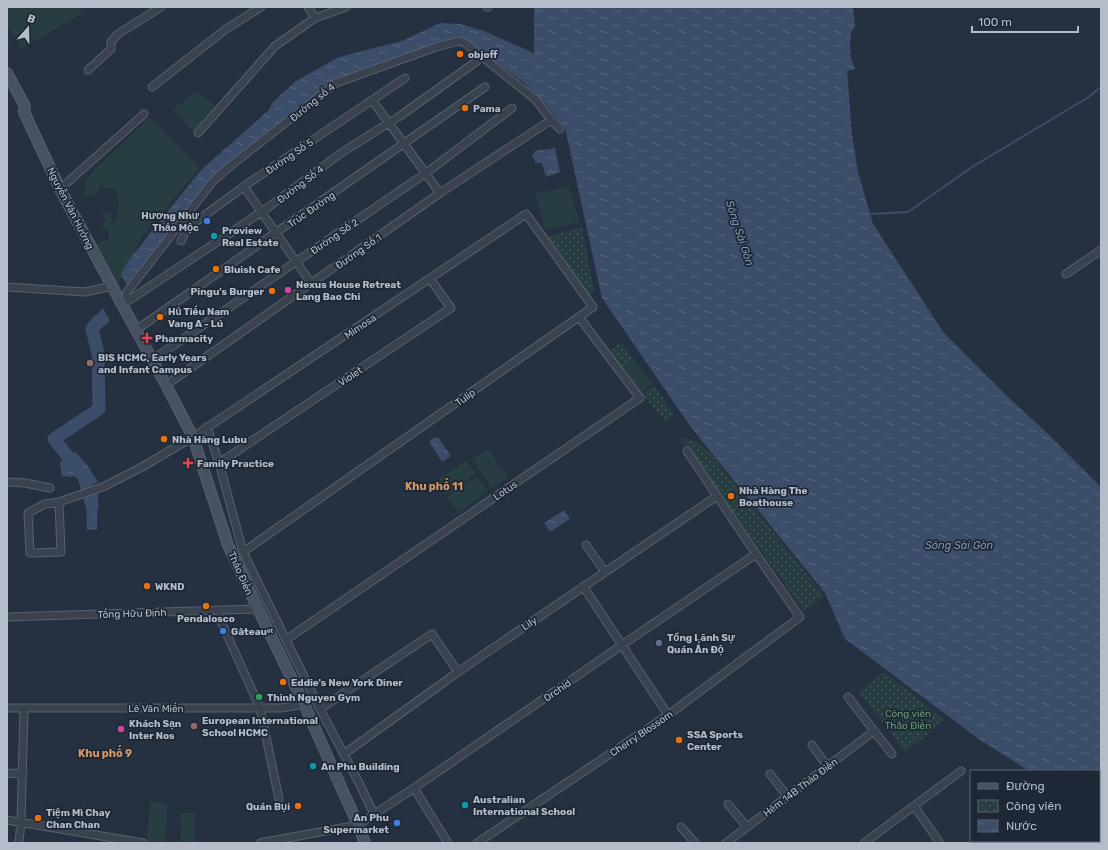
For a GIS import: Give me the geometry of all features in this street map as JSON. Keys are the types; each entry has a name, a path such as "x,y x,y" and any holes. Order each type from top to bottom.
{"main road":[{"name":"Nguyễn Văn Hưởng","path":"7,73 25,106 24,112"},
{"name":"Nguyễn Văn Hưởng","path":"7,86 19,108 24,112 60,189 112,286 124,303"},
{"name":"Thảo Điền","path":"124,303 136,330 193,437 228,545 304,704 358,824 365,843"}],"street":[{"path":"88,70 111,49 111,42 118,34 161,7"},
{"path":"152,87 226,29 261,7"},
{"path":"308,7 315,18"},
{"path":"198,132 275,46 315,18 346,7"},
{"name":"Đường số 4","path":"124,303 127,292 213,181 336,83 436,47 459,41 465,43 481,59"},
{"path":"481,59 535,99 560,129"},
{"name":"Đường Số 4","path":"124,303 262,212 341,153 390,122 481,59"},
{"name":"Đường Số 5","path":"181,241 184,233 194,222 405,78"},
{"name":"Trúc Đường","path":"136,330 485,87"},
{"path":"372,100 390,122 440,194"},
{"name":"Đường Số 2","path":"152,360 426,173 512,108"},
{"path":"60,189 144,114"},
{"name":"Đường Số 1","path":"166,385 440,194 551,120"},
{"path":"244,187 312,283"},
{"name":"Mimosa","path":"59,502 61,552 30,553 28,513 45,504 59,502 105,486 142,467 193,437 529,214"},
{"name":"Tulip","path":"243,552 593,307 529,214"},
{"path":"1066,274 1101,250"},
{"name":"Violet","path":"219,463 451,308 430,279"},
{"path":"7,287 84,292 112,286"},
{"name":"Lotus","path":"287,639 640,398 579,317"},
{"path":"207,428 219,463 243,552 320,709 374,814"},
{"path":"687,451 756,554"},
{"path":"7,482 25,483 50,488"},
{"name":"Lily","path":"344,754 458,672 717,496"},
{"path":"586,545 605,572"},
{"name":"Cherry Blossom","path":"477,843 668,715 800,617 756,554"},
{"name":"Orchid","path":"358,824 414,788 756,554"},
{"path":"583,586 668,715"},
{"name":"Tống Hữu Định","path":"7,617 258,609"},
{"path":"219,617 260,708 279,799"},
{"path":"320,709 432,634 458,672"},
{"path":"848,697 892,754"},
{"name":"Lê Văn Miến","path":"7,708 281,708 304,704"},
{"path":"19,843 23,774 24,708"},
{"name":"Hẻm 14B Thảo Điền","path":"726,843 874,731"},
{"path":"812,745 827,766"},
{"path":"864,843 961,771"},
{"path":"7,773 23,774"},
{"path":"770,774 788,796"},
{"path":"414,788 448,843"},
{"path":"728,804 747,827"},
{"path":"914,806 940,843"},
{"path":"7,820 143,843"},
{"path":"260,843 358,824"},
{"path":"681,827 695,843"}],"green space":[{"path":"7,7 82,7 85,12 21,49 7,25"},
{"path":"197,92 217,107 194,133 172,109"},
{"path":"150,117 200,168 143,235 118,284 97,244 109,239 109,230 101,228 106,220 101,212 103,211 111,214 113,224 117,215 119,199 114,188 105,188 101,186 96,194 86,197 84,191 86,187 84,182 96,168"},
{"path":"569,186 580,222 546,230 535,194"},
{"path":"582,227 594,291 588,295 547,237"},
{"path":"621,342 635,361 623,370 609,351"},
{"path":"635,361 653,384 641,393 623,370"},
{"path":"654,386 674,414 665,421 642,394"},
{"path":"680,437 696,441 712,455 824,596 804,611"},
{"path":"488,449 508,477 492,488 472,460"},
{"path":"466,460 476,474 446,495 436,481"},
{"path":"477,476 488,491 458,513 447,497"},
{"name":"Công viên Thảo Điền","path":"884,672 945,720 905,752 859,692"},
{"path":"150,802 167,803 165,843 147,842"},
{"path":"195,812 195,843 181,843 180,813"}],"water":[{"name":"Sông Sài Gòn","path":"534,7 853,7 855,26 851,33 850,46 851,58 855,69 847,71 852,135 858,172 873,224 944,333 1101,487 1101,817 1100,770 1027,770 980,740 845,639 825,593 690,426 602,298 565,128 537,95 523,82 462,37 333,80 308,102 227,164 213,177 129,286 127,286 121,274 129,260 201,170 269,110 272,103 296,81 339,57 402,41 440,23 460,24 484,31 534,53"},
{"path":"555,148 560,172 546,177 542,163 536,163 532,155 535,151"},
{"path":"103,308 110,321 90,338 86,327"},
{"path":"438,437 451,456 442,462 430,443 431,439"},
{"path":"76,452 98,482 84,488 77,477 62,476 60,462"},
{"path":"98,492 97,529 87,530 86,496"},
{"path":"564,510 570,519 550,532 544,523"}],"waterway":[{"path":"870,214 908,212 972,167 1087,98 1101,87"},
{"path":"92,505 84,477 54,439 99,409 98,354 92,329 98,321"}],"place":[{"name":"objoff","path":"460,54"},
{"name":"Pama","path":"465,108"},
{"name":"Hương Như Thảo Mộc","path":"207,221"},
{"name":"Proview Real Estate","path":"214,236"},
{"name":"Bluish Cafe","path":"216,269"},
{"name":"Nexus House Retreat Lang Bao Chi","path":"288,290"},
{"name":"Pingu's Burger","path":"272,291"},
{"name":"Hủ Tiếu Nam Vang A - Lú","path":"160,317"},
{"name":"Pharmacity","path":"147,338"},
{"name":"BIS HCMC, Early Years and Infant Campus","path":"90,363"},
{"name":"Nhà Hàng Lubu","path":"164,439"},
{"name":"Family Practice","path":"188,463"},
{"name":"Nhà Hàng The Boathouse","path":"731,496"},
{"name":"WKND","path":"147,586"},
{"name":"Pendalosco","path":"206,606"},
{"name":"Gâteauᵉᵗ","path":"223,631"},
{"name":"Tổng Lãnh Sự Quán Ấn Độ","path":"659,643"},
{"name":"Eddie's New York Diner","path":"283,682"},
{"name":"Thinh Nguyen Gym","path":"259,697"},
{"name":"European International School HCMC","path":"194,726"},
{"name":"Khách Sạn Inter Nos","path":"121,729"},
{"name":"SSA Sports Center","path":"679,740"},
{"name":"An Phu Building","path":"313,766"},
{"name":"Australian International School","path":"465,805"},
{"name":"Quán Bụi","path":"298,806"},
{"name":"Tiệm Mì Chay Chan Chan","path":"38,818"},
{"name":"An Phu Supermarket","path":"397,823"}],"district":[{"name":"Khu phố 11","path":"434,486"},
{"name":"Khu phố 9","path":"105,753"}]}
